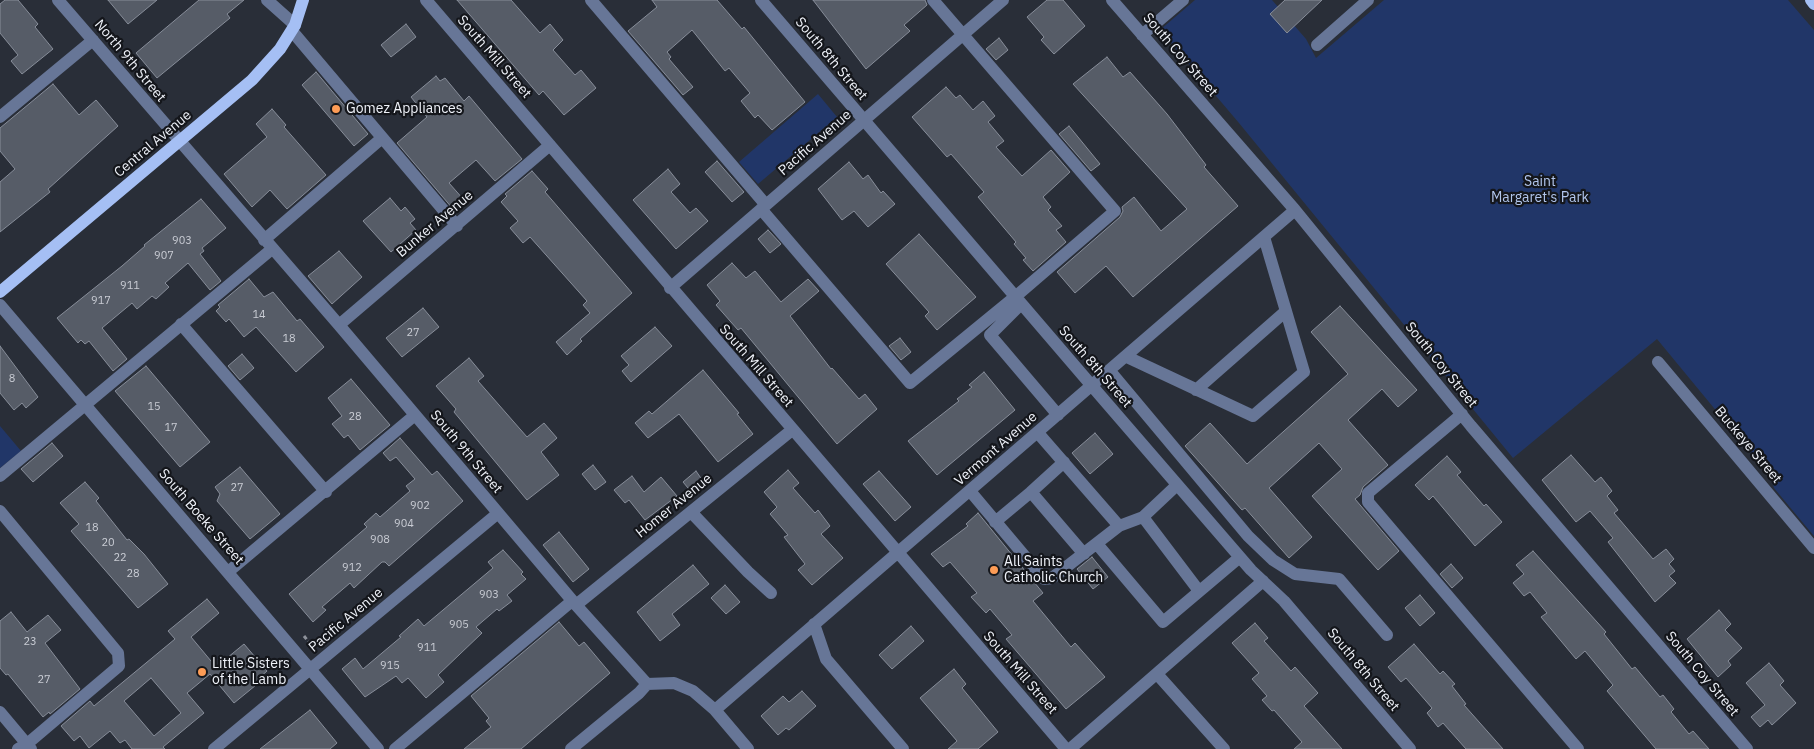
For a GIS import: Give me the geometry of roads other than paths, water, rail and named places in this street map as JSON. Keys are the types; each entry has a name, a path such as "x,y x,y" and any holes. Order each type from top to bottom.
{"main road":[{"name":"Central Avenue","path":"0,292 252,80 280,49 293,28 304,0"},
{"path":"1811,0 1814,4"}],"street":[{"name":"North 9th Street","path":"58,0 179,142"},
{"path":"267,0 293,28 456,226"},
{"name":"South Mill Street","path":"426,0 897,554 1066,749"},
{"path":"591,0 910,382 1018,301 1115,211 933,0"},
{"name":"South 8th Street","path":"761,0 1177,485 1240,557 1284,601 1410,749"},
{"name":"Pacific Avenue","path":"670,288 1003,0"},
{"name":"South Coy Street","path":"1112,0 1295,210 1462,414 1747,749"},
{"path":"1142,35 1183,0"},
{"path":"1317,44 1368,0"},
{"path":"0,116 93,40"},
{"path":"0,476 181,324 382,138"},
{"name":"South 9th Street","path":"179,142 339,325 574,603 647,684"},
{"name":"Bunker Avenue","path":"339,325 550,145"},
{"name":"Vermont Avenue","path":"715,710 1295,210"},
{"path":"1126,356 1253,416 1304,372 1264,237"},
{"path":"1018,301 990,335 1058,415"},
{"name":"South Boeke Street","path":"0,305 378,749"},
{"path":"1196,390 1286,311"},
{"path":"181,324 326,492"},
{"name":"Buckeye Street","path":"1658,362 1814,548"},
{"path":"1110,371 1248,536 1273,560 1294,574 1339,579 1388,635"},
{"path":"1462,414 1368,493 1368,502 1578,749"},
{"path":"228,572 326,492 415,415"},
{"name":"Homer Avenue","path":"395,749 574,603 792,430"},
{"path":"1038,432 1119,526"},
{"path":"995,522 1064,462"},
{"path":"970,491 1044,579 1052,578 1119,526 1143,517 1177,485"},
{"path":"1031,492 1084,554"},
{"path":"0,511 118,654 119,666 25,747 0,712"},
{"path":"691,512 748,572 771,593"},
{"name":"Pacific Avenue","path":"214,749 498,514"},
{"path":"1143,517 1200,591"},
{"path":"1097,544 1163,622 1240,557"},
{"path":"1070,749 1263,581"},
{"path":"814,624 826,659 903,749"},
{"path":"1157,674 1224,749"},
{"path":"571,749 639,693 647,684 674,683 693,691 715,710 748,749"}],"place":[{"name":"Gomez Appliances","path":"336,109"},
{"name":"All Saints Catholic Church","path":"994,570"},
{"name":"Little Sisters of the Lamb","path":"202,672"}],"park label":[{"name":"Saint Margaret's Park","path":"1540,190"}]}
